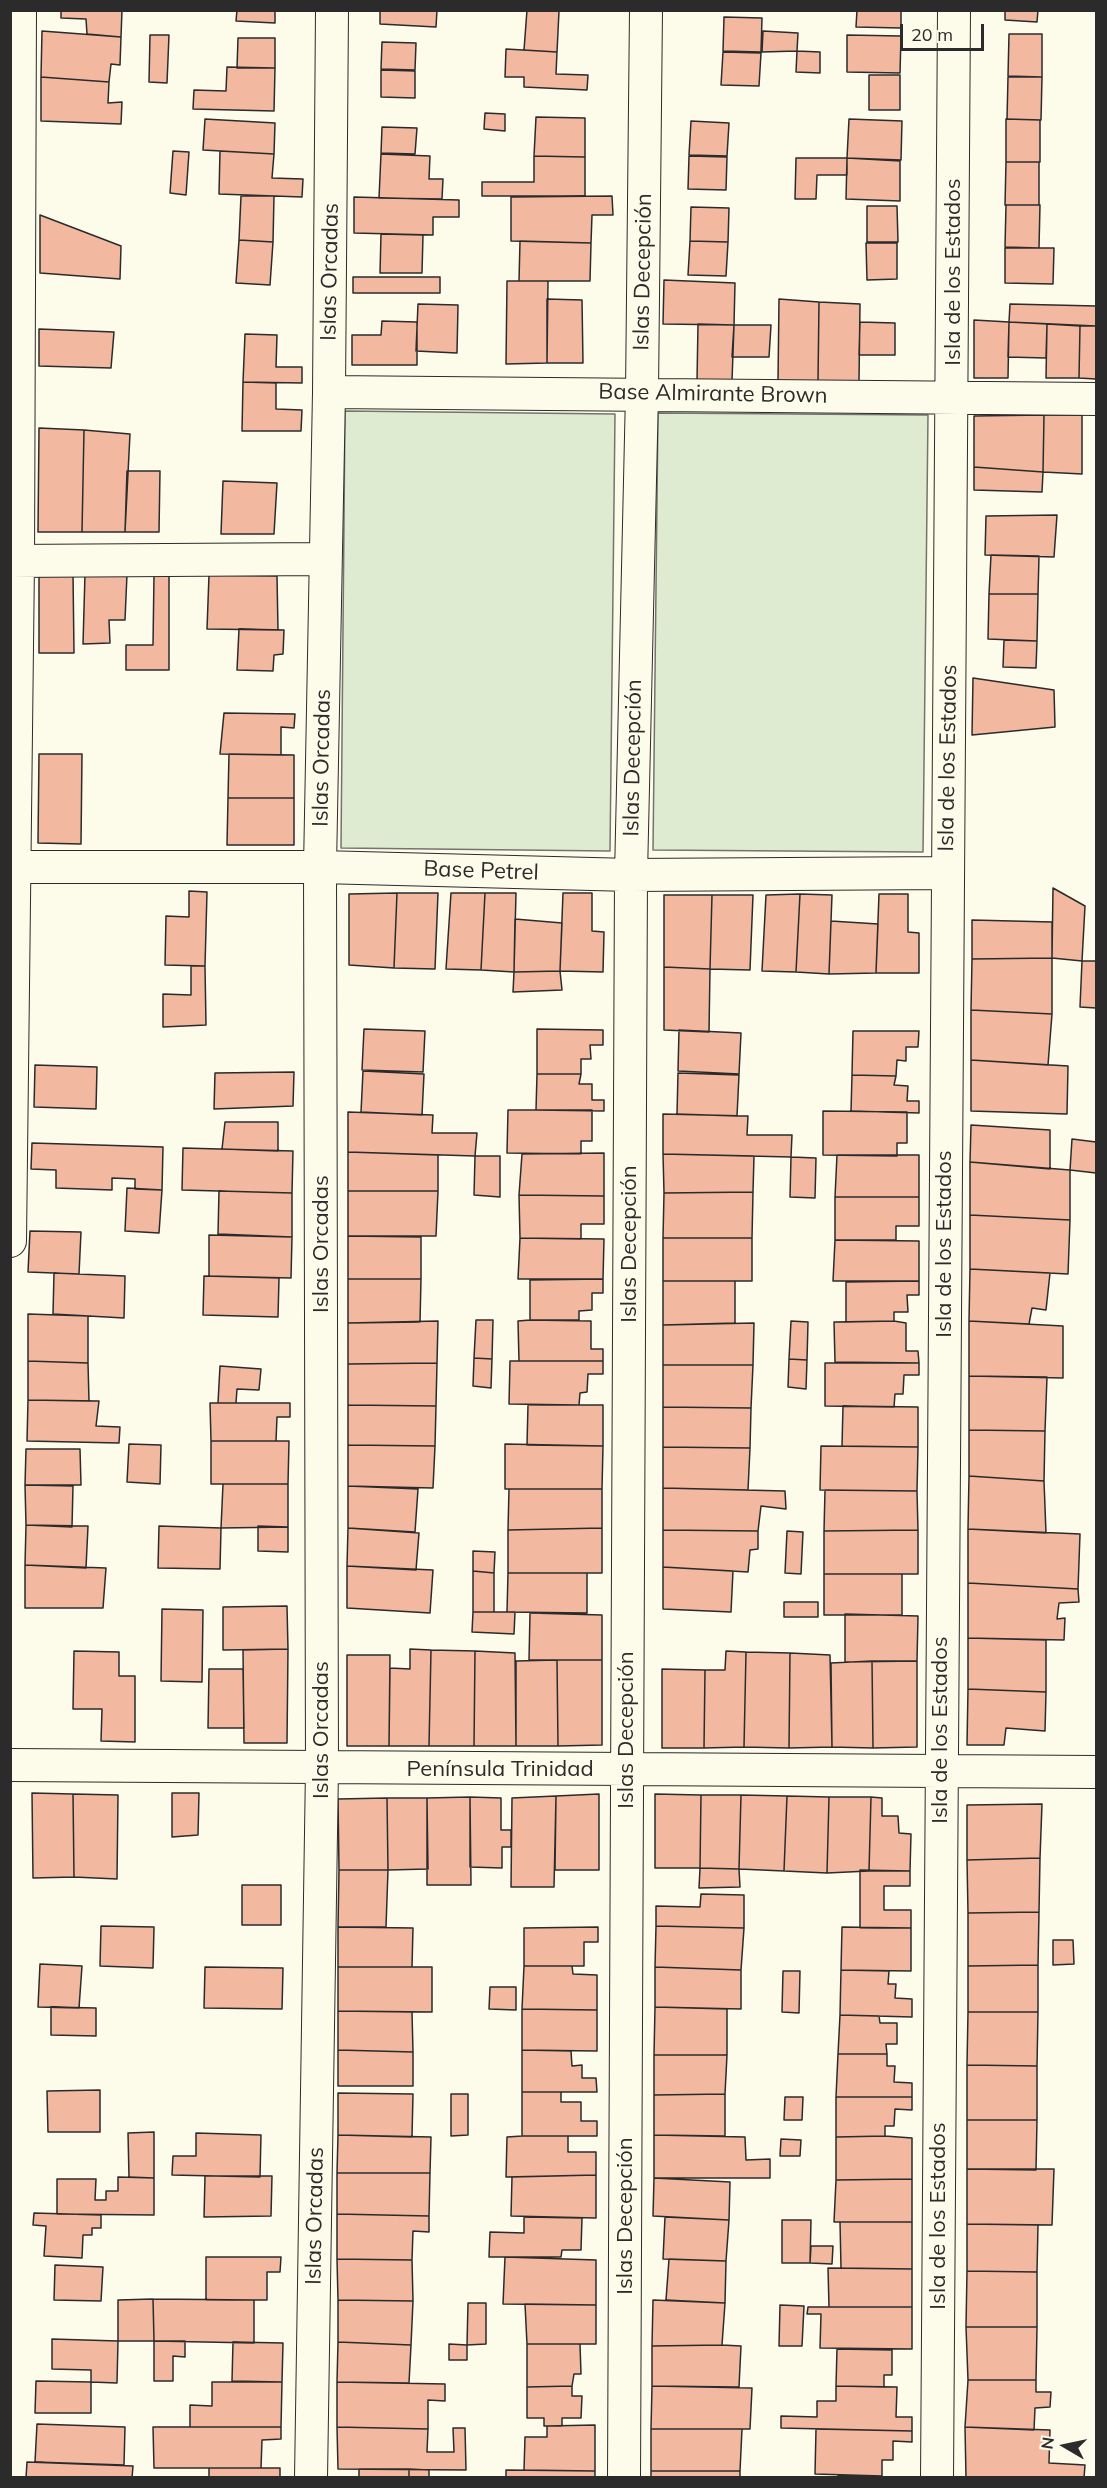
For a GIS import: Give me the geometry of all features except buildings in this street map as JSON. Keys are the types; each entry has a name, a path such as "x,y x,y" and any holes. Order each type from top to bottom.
{"street":[{"path":"10,1241 15,867 14,561 20,10"},
{"name":"Islas Orcadas","path":"311,2478 322,1768 320,867 324,559 329,392 332,10"},
{"name":"Islas Decepción","path":"624,2478 631,875 642,393 646,10"},
{"name":"Isla de los Estados","path":"936,2478 954,10"},
{"name":"Base Almirante Brown","path":"329,392 642,393 1096,399"},
{"path":"14,561 324,559"},
{"name":"Base Petrel","path":"15,867 320,867 631,875 947,873"},
{"name":"Península Trinidad","path":"10,1765 940,1773 1096,1772"}],"green space":[{"path":"345,411 615,414 610,851 341,848"},
{"path":"658,413 928,415 923,852 653,850"}]}
